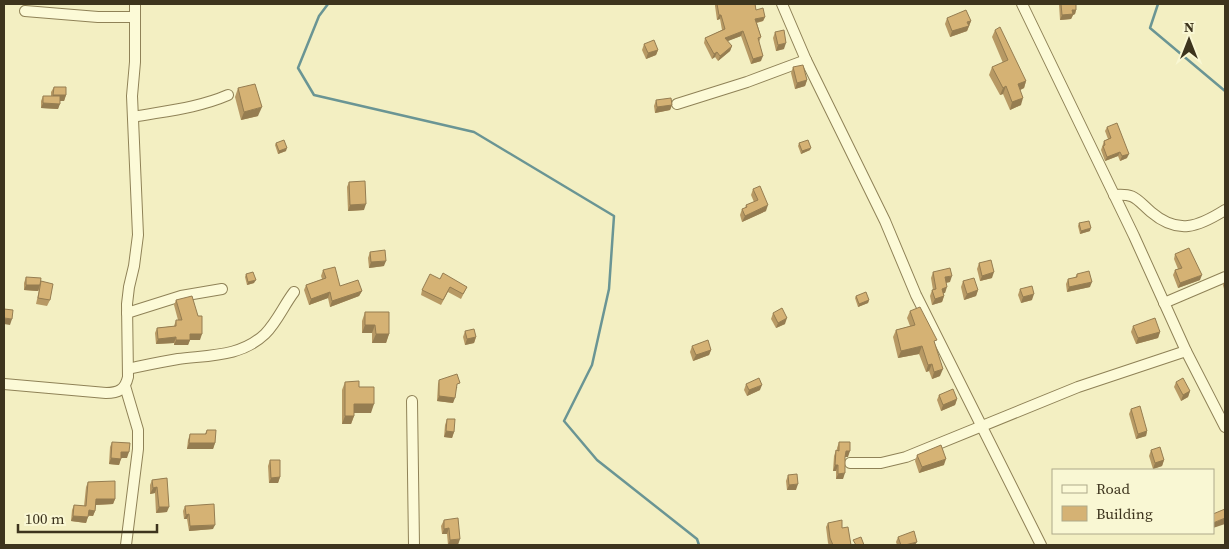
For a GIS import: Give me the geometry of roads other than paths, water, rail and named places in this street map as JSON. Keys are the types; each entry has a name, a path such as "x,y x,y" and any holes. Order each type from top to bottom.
{"street":[{"path":"4,384 116,393 123,389 128,378 127,313 129,287 138,235 132,96 135,62 135,4"},
{"path":"782,4 806,60 885,221 916,295 1041,545"},
{"path":"1022,4 1114,195 1186,351 1221,407 1225,427"},
{"path":"25,11 98,17 135,17"},
{"path":"677,104 747,82 806,60"},
{"path":"133,117 213,102 228,95"},
{"path":"1114,195 1126,194 1133,197 1160,220 1176,226 1198,225 1225,210"},
{"path":"1164,302 1225,277"},
{"path":"127,313 181,296 222,289"},
{"path":"128,369 237,351 252,344 266,333 294,292"},
{"path":"850,463 891,461 926,450 1078,387 1186,351"},
{"path":"125,386 138,430 138,449 126,545"},
{"path":"412,400 414,545"}],"waterway":[{"path":"328,4 319,16 298,68 314,95 474,132 614,216 609,289 592,365 564,421 597,460 697,539 699,545"},
{"path":"1158,4 1150,28 1225,91"}]}
